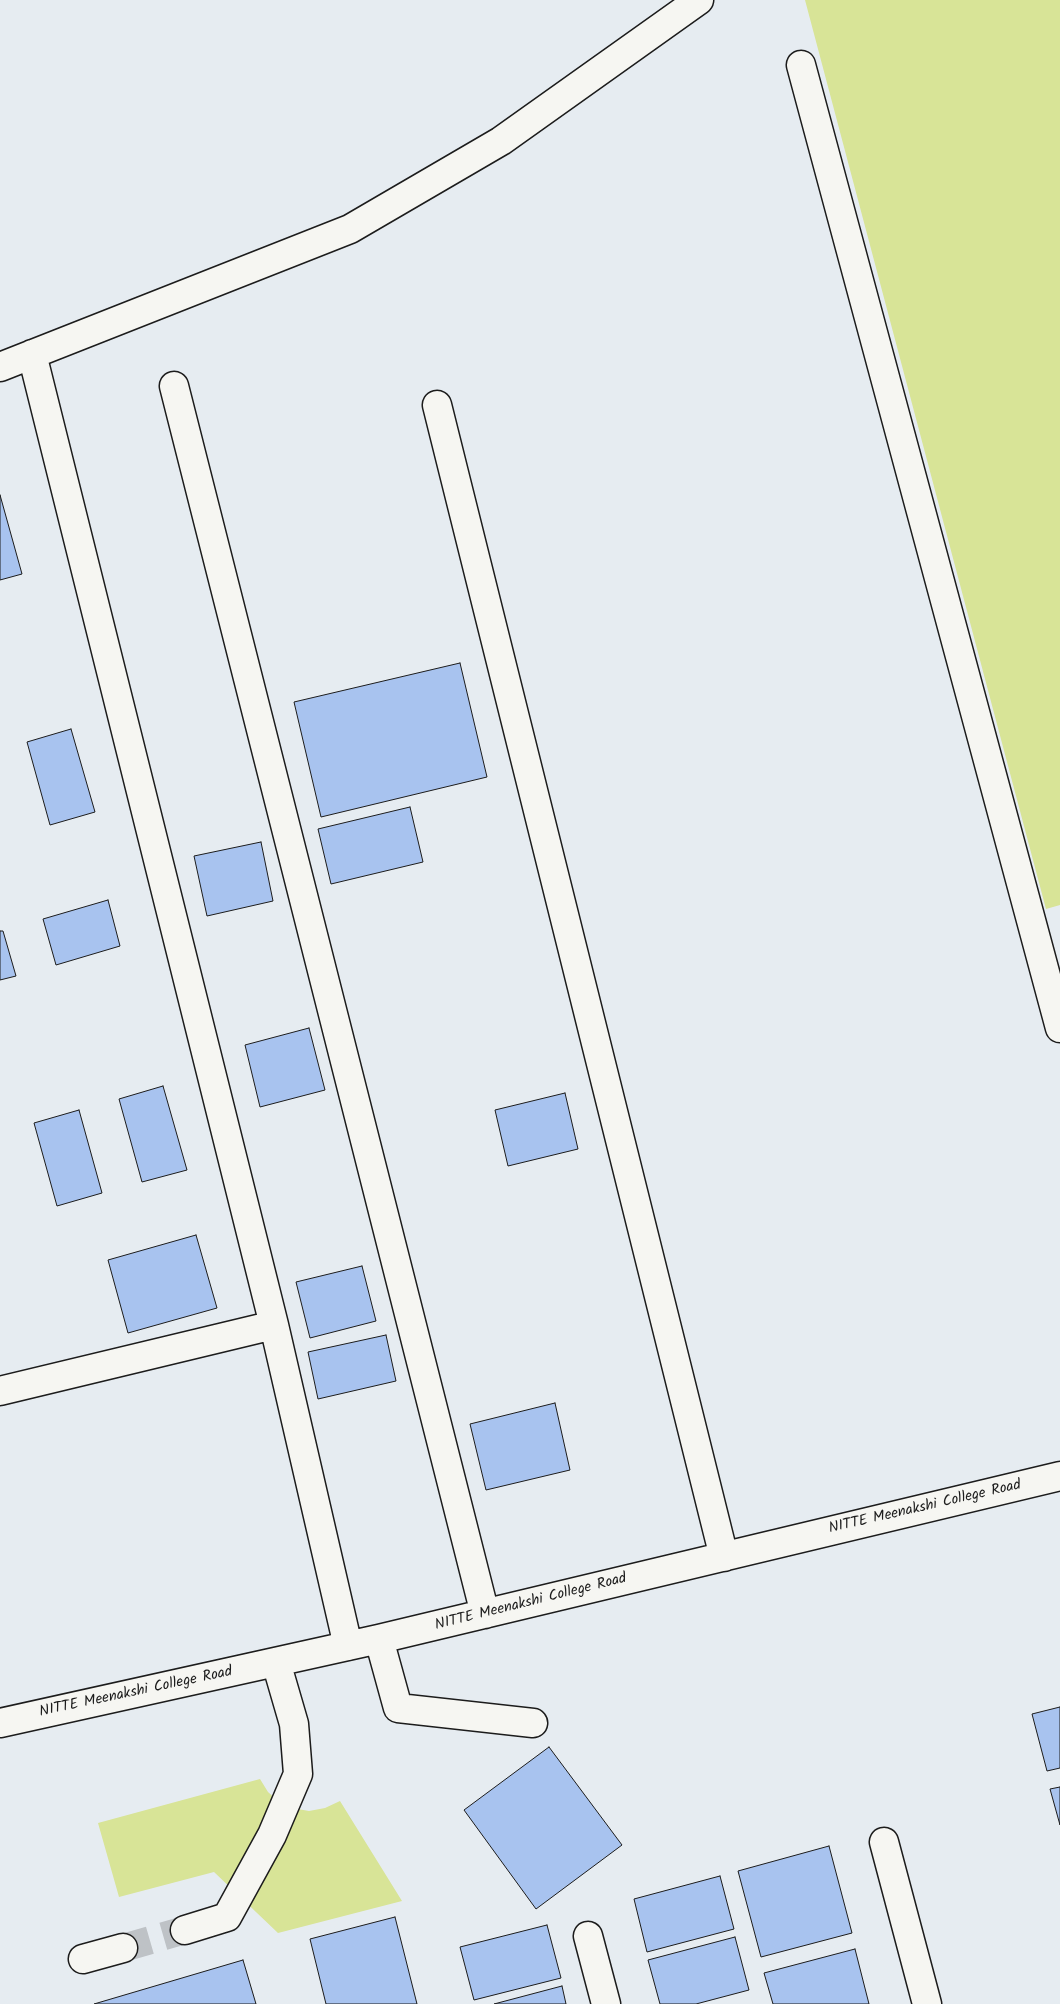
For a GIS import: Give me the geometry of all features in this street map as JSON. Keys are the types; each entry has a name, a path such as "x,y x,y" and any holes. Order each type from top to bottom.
{"street":[{"path":"0,367 350,229 500,141 699,0"},
{"path":"801,65 1060,1028"},
{"path":"32,354 274,1325 348,1646"},
{"path":"174,386 485,1614"},
{"path":"436,404 724,1556"},
{"path":"0,1391 274,1325"},
{"name":"NITTE Meenakshi College Road","path":"0,1722 379,1640 1060,1476"},
{"path":"379,1640 398,1708 533,1723"},
{"path":"185,1930 227,1917 272,1835 298,1774 294,1724 276,1662"},
{"path":"884,1842 927,2004"},
{"path":"588,1936 606,2004"},
{"path":"83,1959 123,1948"}],"green space":[{"path":"805,0 1060,0 1060,905 1046,909"},
{"path":"260,1779 268,1792 279,1802 292,1808 309,1811 325,1808 340,1801 402,1901 278,1933 214,1872 119,1897 98,1823"}],"building":[{"path":"0,495 22,574 0,580"},
{"path":"460,663 487,777 321,817 294,702"},
{"path":"71,729 95,812 50,825 27,742"},
{"path":"410,807 423,862 331,884 318,829"},
{"path":"261,842 273,901 207,916 194,856"},
{"path":"108,900 120,946 56,965 43,919"},
{"path":"0,931 3,931 16,976 0,980"},
{"path":"309,1028 325,1090 260,1107 245,1045"},
{"path":"163,1086 187,1170 142,1182 119,1099"},
{"path":"565,1093 578,1149 508,1166 495,1110"},
{"path":"79,1110 102,1193 57,1206 34,1123"},
{"path":"196,1235 217,1308 128,1333 108,1260"},
{"path":"362,1266 376,1321 310,1338 296,1282"},
{"path":"386,1335 396,1381 318,1399 308,1352"},
{"path":"555,1403 570,1470 486,1490 470,1424"},
{"path":"1060,1707 1060,1768 1047,1771 1032,1714"},
{"path":"549,1747 622,1845 536,1909 464,1810"},
{"path":"1060,1787 1060,1825 1050,1789"},
{"path":"829,1846 852,1933 761,1957 738,1871"},
{"path":"720,1876 734,1929 647,1952 634,1899"},
{"path":"395,1917 417,2004 326,2004 310,1939"},
{"path":"547,1925 561,1978 474,2000 460,1947"},
{"path":"735,1937 749,1990 696,2004 660,2004 648,1960"},
{"path":"855,1949 869,2004 773,2004 764,1973"},
{"path":"243,1960 256,2004 94,2004"},
{"path":"562,1986 566,2004 494,2004"}],"tunnel":[{"path":"123,1948 185,1930"}]}
